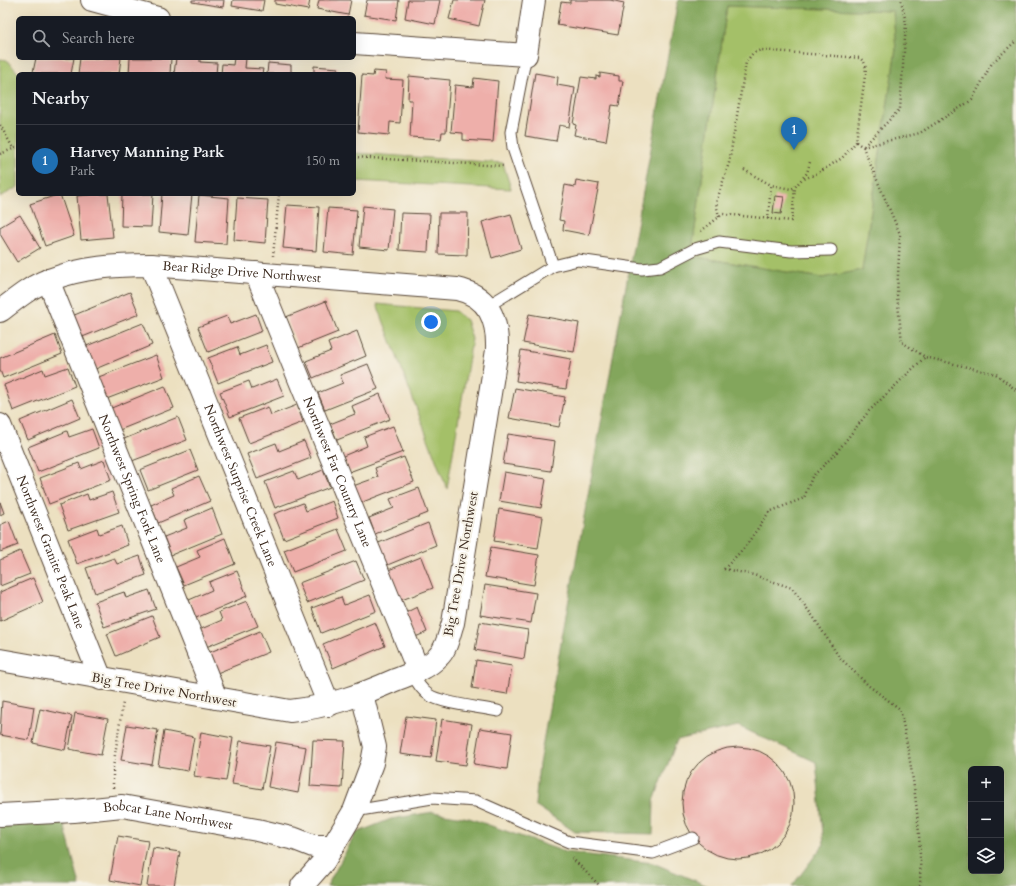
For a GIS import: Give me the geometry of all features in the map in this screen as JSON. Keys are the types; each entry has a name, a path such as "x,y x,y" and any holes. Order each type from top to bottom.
{"street":[{"path":"92,0 151,16"},
{"path":"356,43 526,55 534,0"},
{"name":"Bear Ridge Drive Northwest","path":"0,311 19,297 48,280 90,268 113,265 264,268 458,289 471,292 481,299 486,307"},
{"name":"Northwest Surprise Creek Lane","path":"151,265 329,706"},
{"name":"Northwest Far Country Lane","path":"264,268 415,672"},
{"name":"Northwest Spring Fork Lane","path":"48,280 216,698"},
{"name":"Big Tree Drive Northwest","path":"0,660 101,679 290,711 329,706 415,672 430,664 440,656 453,623 497,350 498,335 494,321 486,307"},
{"name":"Northwest Granite Peak Lane","path":"0,425 101,679"},
{"path":"302,886 318,869 354,812 372,763 375,747 362,694"},
{"name":"Bobcat Lane Northwest","path":"0,815 74,811 122,806 257,830 295,839 312,846 333,846"}],"lane":[{"path":"526,55 511,132 513,148 518,167 553,266"},
{"path":"486,307 553,266 578,260 642,270 660,266 695,249 719,242 791,251 831,250"},
{"path":"415,672 420,687 428,695 438,700 498,711"},
{"path":"354,812 432,798 476,801 569,842 653,853 693,838"}],"path":[{"path":"863,147 900,109 906,23 901,0"},
{"path":"863,147 920,133 972,100 992,63 1016,41"},
{"path":"719,217 716,203 729,163 746,62 753,53 761,50 860,58 864,62 866,68 856,142 842,158 818,173 804,178"},
{"path":"0,125 13,148"},
{"path":"856,142 863,147 900,234 897,295 902,342 925,357 996,374 1016,390"},
{"path":"0,154 16,147"},
{"path":"356,157 518,167"},
{"path":"744,170 771,185 791,189 804,178 810,162"},
{"path":"768,219 771,185"},
{"path":"697,234 723,214 792,221 795,187"},
{"path":"264,268 279,196"},
{"path":"920,886 921,849 911,763 900,709 869,686 839,657 814,618 792,588 754,575 724,569 745,547 769,512 804,498 812,477 836,454 869,411 925,357"},
{"path":"113,791 113,768 123,700 133,684"}],"green space":[{"path":"678,0 1016,0 1016,886 792,886 824,844 816,762 738,726 677,740 654,801 653,834 575,832 535,805 539,764","holes":["727,6 893,11 896,49 862,270 822,278 691,256"]},
{"path":"727,6 893,11 896,49 862,270 822,278 691,256"},
{"path":"0,59 7,60 17,72 16,72 16,188 0,197"},
{"path":"356,153 503,163 511,189 356,181"},
{"path":"377,304 455,311 466,320 472,339 447,489"},
{"path":"61,812 80,886 0,886 0,824"},
{"path":"433,812 469,818 565,852 653,863 708,886 327,886 356,833 391,819"}],"building":[{"path":"192,0 224,0 223,7 192,2"},
{"path":"233,0 264,0 262,11 232,6"},
{"path":"275,0 310,0 308,10 275,4"},
{"path":"319,0 351,0 348,15 317,9"},
{"path":"367,0 399,0 396,20 364,15"},
{"path":"408,0 440,0 435,24 405,18"},
{"path":"454,0 485,0 479,26 449,19"},
{"path":"570,0 610,0 624,3 618,35 557,25 561,2 570,3"},
{"path":"36,60 74,60 71,72 33,72"},
{"path":"80,60 121,60 119,72 78,72"},
{"path":"130,60 171,60 170,72 129,72"},
{"path":"176,60 200,60 200,62 217,63 216,72 174,72"},
{"path":"234,60 246,60 245,68 263,69 262,72 221,72 222,64 233,65"},
{"path":"268,63 291,65 291,72 267,72"},
{"path":"314,66 338,68 338,72 314,72"},
{"path":"374,71 386,72 385,79 403,80 400,123 390,122 389,135 358,132 362,75 373,76"},
{"path":"535,73 558,77 557,85 575,88 569,127 559,125 556,141 525,136"},
{"path":"600,73 619,76 619,81 623,81 619,106 612,105 606,141 574,135 576,125 573,124 581,77 596,79 596,76 600,77"},
{"path":"409,76 450,80 446,132 442,132 441,139 410,137 412,100 408,100"},
{"path":"474,78 498,81 493,142 463,140 463,133 451,132 455,85 473,87"},
{"path":"576,180 599,184 589,235 563,230 564,221 559,220 565,185 575,187"},
{"path":"54,196 61,196 74,236 45,246 30,204"},
{"path":"77,196 108,196 113,237 81,240"},
{"path":"122,196 153,196 151,227 121,226"},
{"path":"162,196 192,196 188,235 159,232"},
{"path":"199,196 229,198 226,244 195,242"},
{"path":"775,196 784,197 781,214 773,213"},
{"path":"237,198 268,200 265,243 234,240"},
{"path":"287,205 319,207 316,251 283,248"},
{"path":"363,206 393,209 389,250 359,247"},
{"path":"328,208 357,210 353,255 324,252"},
{"path":"401,213 430,214 428,252 399,250"},
{"path":"439,213 468,213 467,255 438,254"},
{"path":"511,214 521,249 492,258 482,222"},
{"path":"20,215 40,248 17,262 0,234 0,227"},
{"path":"130,292 139,314 80,338 72,316"},
{"path":"326,301 338,332 298,348 286,317"},
{"path":"256,314 262,331 208,352 198,327 227,316 230,324"},
{"path":"529,314 579,323 574,352 523,343"},
{"path":"143,323 152,345 93,370 84,347"},
{"path":"357,331 366,356 313,378 306,361 331,351 328,343"},
{"path":"55,335 62,354 3,378 0,370 0,358"},
{"path":"266,345 272,362 218,383 208,358 237,347 240,355"},
{"path":"521,350 571,359 566,389 516,381"},
{"path":"156,355 164,377 104,400 96,378"},
{"path":"368,364 378,389 325,410 318,393 343,383 340,375"},
{"path":"68,367 75,386 13,411 4,385 43,369 45,375"},
{"path":"277,379 284,396 230,417 220,392 249,381 252,389"},
{"path":"165,386 174,408 117,431 109,409"},
{"path":"515,388 565,397 559,427 509,418"},
{"path":"380,394 390,419 337,440 330,424 355,414 352,406"},
{"path":"72,399 80,418 28,440 20,421"},
{"path":"297,405 303,422 249,443 239,418 268,407 271,415"},
{"path":"178,417 187,440 132,461 124,439"},
{"path":"393,426 403,452 349,472 343,456 367,446 364,437"},
{"path":"92,429 99,448 38,472 28,447 67,431 69,437"},
{"path":"508,434 555,441 551,471 503,464"},
{"path":"304,441 311,458 257,479 247,454 276,443 279,451"},
{"path":"190,450 198,470 148,490 140,470"},
{"path":"404,457 414,482 360,503 353,486 378,477 375,468"},
{"path":"104,460 111,480 49,504 40,478 79,463 81,469"},
{"path":"323,470 330,487 275,508 265,482 294,471 298,480"},
{"path":"504,472 546,479 541,508 499,501"},
{"path":"199,476 210,501 158,523 151,505 174,495 171,488"},
{"path":"419,488 428,513 375,534 369,518 394,508 390,499"},
{"path":"112,492 119,512 68,530 59,505 87,494 89,500"},
{"path":"332,501 338,518 284,539 274,514 303,503 306,511"},
{"path":"0,502 4,513 0,515"},
{"path":"212,508 222,534 171,555 164,537 187,528 184,520"},
{"path":"499,509 543,517 538,548 494,541"},
{"path":"9,521 18,545 0,552 0,525"},
{"path":"428,523 436,545 385,566 376,544"},
{"path":"122,526 128,545 77,564 68,539 97,528 99,534"},
{"path":"338,529 347,551 293,572 284,550"},
{"path":"225,538 235,564 184,585 176,567 200,557 197,550"},
{"path":"491,547 539,555 534,585 485,577"},
{"path":"20,551 30,574 0,586 0,560"},
{"path":"140,556 146,575 95,593 86,568 114,558 117,564"},
{"path":"421,557 433,588 399,601 386,571"},
{"path":"356,561 364,580 307,603 299,583"},
{"path":"237,571 247,596 196,618 189,600 212,590 209,582"},
{"path":"33,578 43,602 0,621 0,592"},
{"path":"485,585 536,593 531,623 480,615"},
{"path":"149,590 156,609 104,627 95,602 124,592 126,598"},
{"path":"370,595 376,611 321,633 312,608 341,597 344,605"},
{"path":"247,601 258,626 206,647 199,630 222,620 219,612"},
{"path":"417,607 427,632 413,638 403,614"},
{"path":"152,616 160,637 116,656 107,634"},
{"path":"375,622 385,646 333,668 323,644"},
{"path":"480,622 528,630 524,659 475,650"},
{"path":"260,631 269,652 217,673 208,653"},
{"path":"476,660 512,666 507,694 472,688"},
{"path":"2,701 34,707 29,740 0,735"},
{"path":"40,709 72,716 65,750 33,743"},
{"path":"75,713 108,719 101,755 69,749"},
{"path":"406,716 436,720 431,758 400,754"},
{"path":"442,719 472,724 466,765 436,761"},
{"path":"127,725 158,730 152,765 121,760"},
{"path":"480,728 512,733 507,769 474,764"},
{"path":"164,731 194,737 188,771 158,766"},
{"path":"201,732 233,738 226,781 194,776"},
{"path":"313,740 345,741 342,788 310,786"},
{"path":"240,741 270,746 262,789 232,784"},
{"path":"276,742 306,747 298,793 268,787"},
{"path":"738,747 760,751 778,763 790,781 794,803 790,825 778,843 760,855 738,859 716,855 698,843 686,825 682,803 686,781 698,763 716,751"},
{"path":"118,836 148,841 140,886 110,880"},
{"path":"153,848 180,852 174,886 147,886"}],"place":[{"name":"Harvey Manning Park","path":"794,150"}]}
